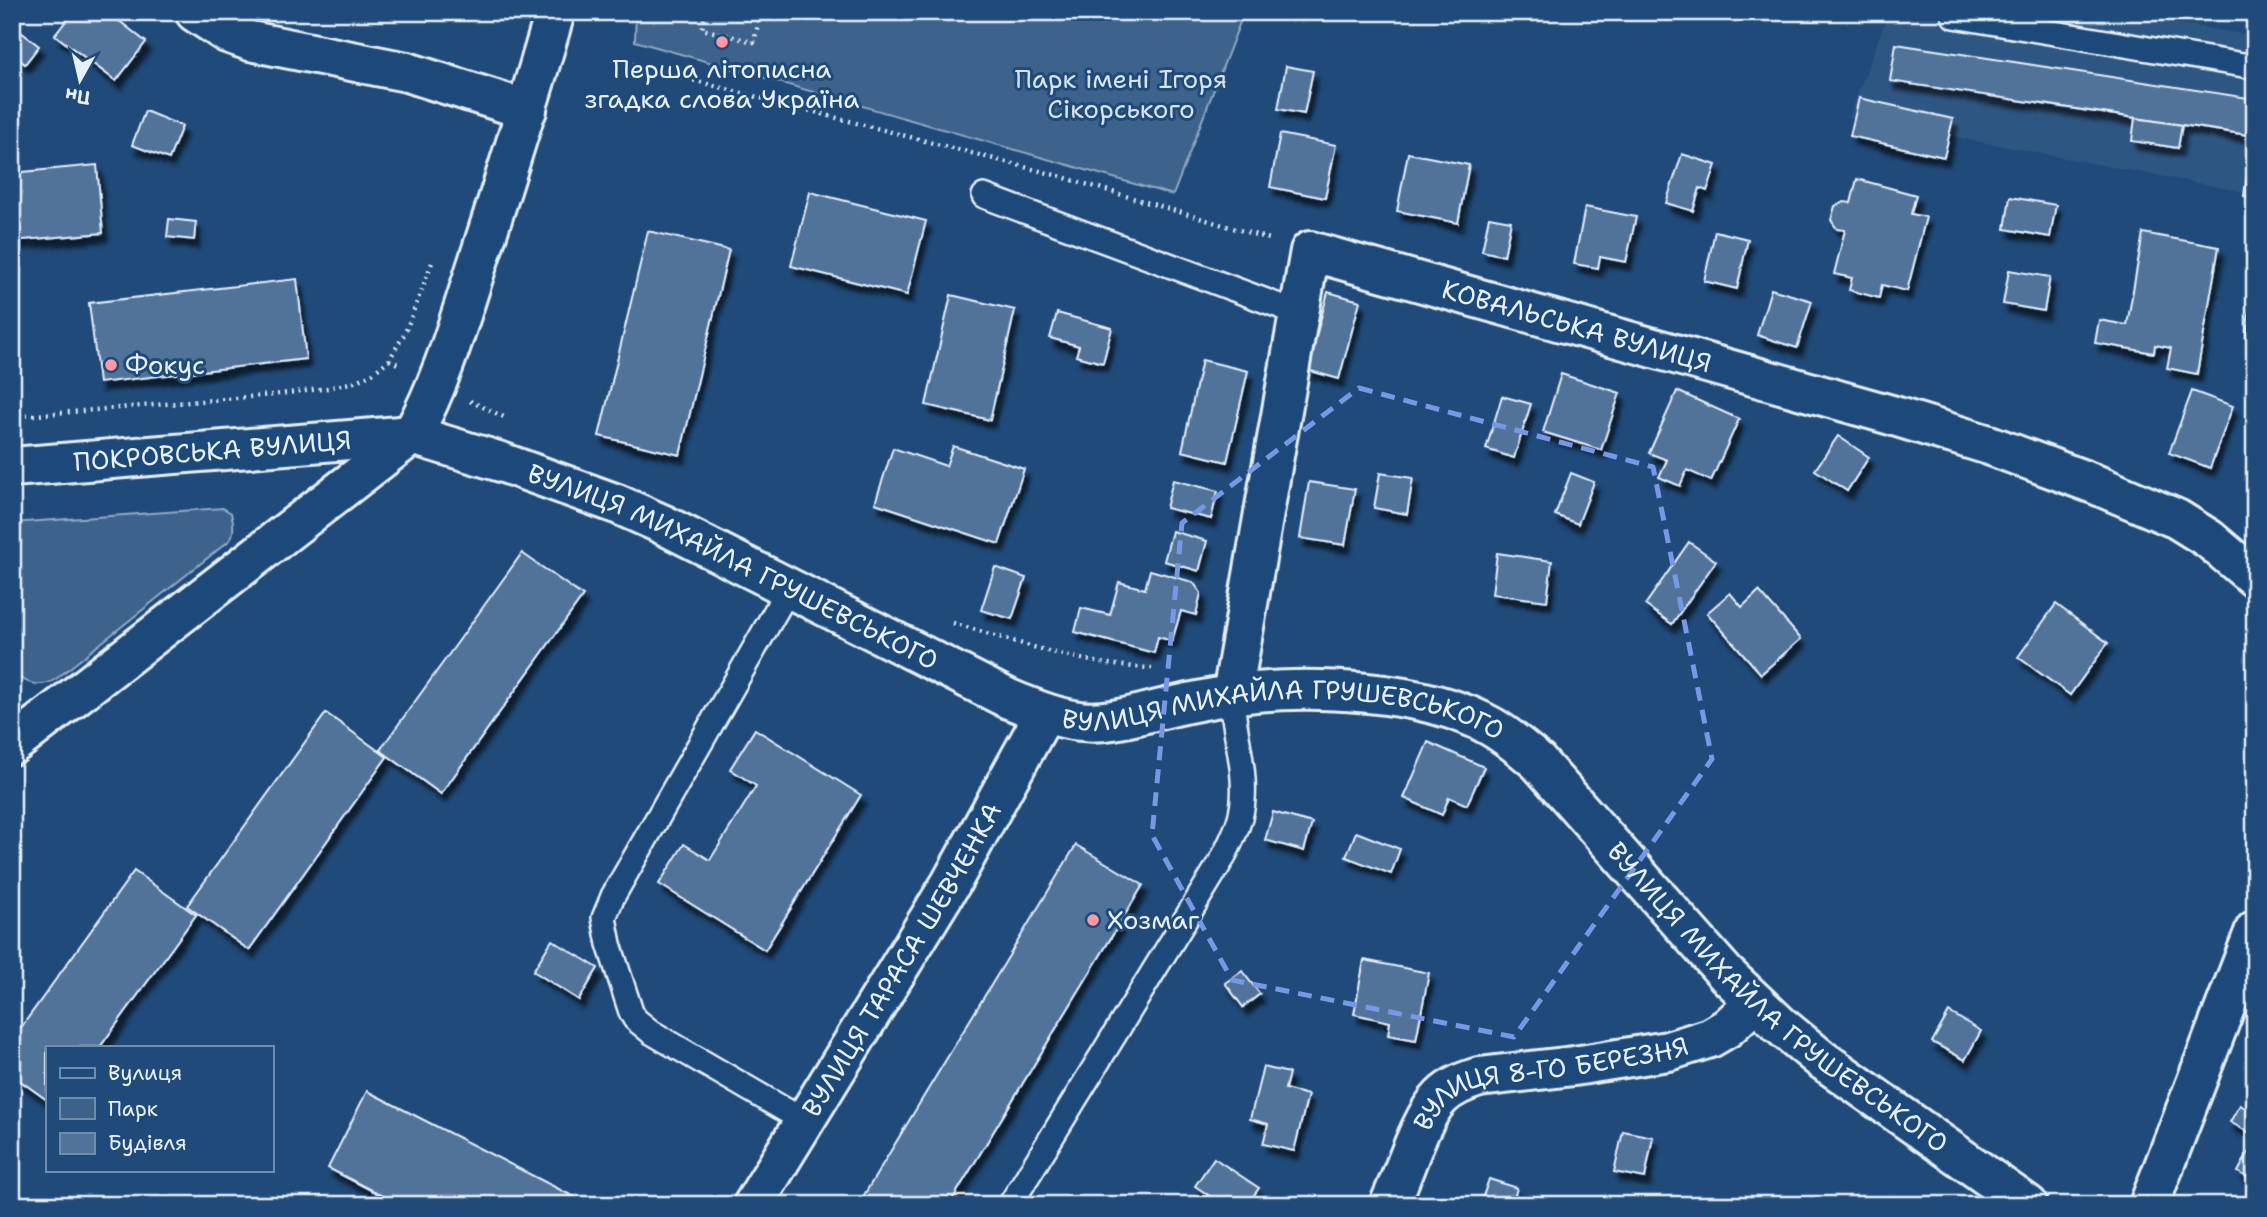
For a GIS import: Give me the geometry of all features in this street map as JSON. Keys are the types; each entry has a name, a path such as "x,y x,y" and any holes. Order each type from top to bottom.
{"street":[{"path":"195,12 228,33 250,41 407,72 527,110"},
{"path":"16,735 412,435 425,412 453,337 527,110 555,12"},
{"path":"1232,695 1310,251"},
{"name":"КОВАЛЬСЬКА ВУЛИЦЯ","path":"1310,251 1989,445 2097,485 2177,519 2208,539 2255,578"},
{"name":"ПОКРОВСЬКА ВУЛИЦЯ","path":"12,467 412,435"},
{"name":"ВУЛИЦЯ МИХАЙЛА ГРУШЕВСЬКОГО","path":"412,435 501,462 617,504 662,524 1009,699 1045,712 1081,721 1117,719 1232,695 1298,691 1387,695 1425,702 1472,717 1510,739 1538,762 1726,974 1781,1027 1821,1059 2028,1205"},
{"name":"ВУЛИЦЯ ТАРАСА ШЕВЧЕНКА","path":"753,1205 951,883 1045,712"},
{"path":"2149,1205 2255,930"},
{"name":"ВУЛИЦЯ 8-ГО БЕРЕЗНЯ","path":"1390,1205 1439,1098 1465,1082 1503,1073 1628,1059 1680,1048 1710,1038 1727,1028 1755,1002"}],"lane":[{"path":"1954,16 2255,67"},
{"path":"984,196 1298,313"},
{"path":"789,588 620,884 604,918 626,1000 635,1019 651,1032 804,1121"},
{"path":"1010,1205 1223,858 1237,829 1243,788 1232,695"}],"path":[{"path":"706,12 702,29 754,42 761,12"},
{"path":"612,59 1046,173 1310,251"},
{"path":"12,418 272,396 355,382 373,373 389,360 405,333 436,251"}],"highlighted area":[{"path":"1359,388 1653,467 1712,759 1514,1037 1232,980 1152,835 1182,523"}],"shaded area":[{"path":"1889,12 2107,12 2255,36 2255,194 1849,117"}],"green space":[{"name":"Парк імені Ігоря Сікорського","path":"636,12 1244,12 1173,195 635,41"},
{"path":"223,508 231,513 232,517 233,531 230,540 56,679 44,684 34,684 12,672 12,523"}],"building":[{"path":"73,12 108,12 146,42 116,81 55,35"},
{"path":"12,25 39,46 25,64 12,54"},
{"path":"1896,44 2255,99 2255,136 1890,81"},
{"path":"1286,66 1313,71 1304,114 1278,109"},
{"path":"1859,98 1953,119 1944,157 1850,136"},
{"path":"145,111 182,126 169,159 132,145"},
{"path":"2135,118 2182,125 2178,148 2132,141"},
{"path":"1280,134 1336,145 1325,198 1270,187"},
{"path":"2253,136 2255,137 2255,198 2244,196"},
{"path":"1408,153 1469,165 1458,223 1397,211"},
{"path":"1682,154 1716,165 1707,191 1700,188 1693,211 1666,203"},
{"path":"97,165 103,233 12,241 12,173"},
{"path":"1857,179 1916,195 1911,214 1926,217 1907,291 1882,285 1879,298 1849,290 1852,278 1834,274 1845,230 1837,229 1831,220 1835,206 1844,202 1851,203"},
{"path":"810,192 926,221 907,295 791,266"},
{"path":"2010,197 2056,205 2050,237 2005,229"},
{"path":"1585,207 1636,217 1626,262 1600,257 1598,268 1574,264"},
{"path":"1489,217 1511,221 1504,256 1482,251"},
{"path":"169,219 196,222 194,240 167,237"},
{"path":"648,231 729,250 680,455 599,436"},
{"path":"1715,231 1748,239 1737,289 1704,281"},
{"path":"2143,233 2219,247 2197,374 2167,368 2171,348 2155,345 2154,353 2095,343 2099,320 2127,325"},
{"path":"2009,270 2050,277 2044,311 2003,304"},
{"path":"297,279 306,359 99,383 89,303"},
{"path":"1771,289 1812,301 1797,348 1757,335"},
{"path":"1328,292 1360,301 1339,379 1307,370"},
{"path":"951,295 1015,310 990,420 926,405"},
{"path":"2250,301 2255,302 2255,338 2246,338"},
{"path":"1057,313 1112,328 1103,363 1076,356 1079,346 1050,338"},
{"path":"1202,360 1248,371 1227,462 1182,451"},
{"path":"1561,374 1620,393 1601,450 1543,432"},
{"path":"1677,391 1739,419 1711,481 1687,470 1680,486 1659,477 1667,460 1649,453"},
{"path":"2192,391 2233,406 2210,468 2169,453"},
{"path":"1502,396 1531,404 1514,458 1486,449"},
{"path":"1838,436 1869,457 1847,491 1815,470"},
{"path":"953,446 1024,469 999,544 875,503 893,448 946,466"},
{"path":"1380,473 1413,478 1407,514 1374,508"},
{"path":"1571,473 1594,482 1578,524 1555,515"},
{"path":"1173,480 1218,491 1211,519 1166,508"},
{"path":"1309,482 1355,489 1345,545 1300,538"},
{"path":"1172,531 1207,541 1199,571 1164,561"},
{"path":"1689,542 1716,561 1672,624 1645,605"},
{"path":"522,553 583,596 441,794 380,750"},
{"path":"1497,553 1552,561 1547,601 1492,594"},
{"path":"995,567 1026,578 1012,619 981,610"},
{"path":"1150,570 1193,582 1201,593 1196,615 1181,611 1172,641 1158,637 1154,653 1075,632 1081,608 1110,615 1119,582 1145,589"},
{"path":"1759,591 1801,639 1761,674 1707,613 1730,593 1742,607"},
{"path":"2056,604 2108,643 2070,695 2018,657"},
{"path":"326,713 387,757 249,950 187,906"},
{"path":"755,729 861,795 765,950 659,884 684,844 710,860 756,786 730,769"},
{"path":"1428,742 1484,767 1467,805 1449,797 1442,815 1404,798"},
{"path":"1273,812 1312,823 1304,851 1265,840"},
{"path":"1356,832 1400,849 1391,874 1346,857"},
{"path":"1076,845 1143,885 949,1205 858,1205"},
{"path":"134,871 196,915 101,1046 46,1046 46,1099 12,1075 12,1040"},
{"path":"552,940 598,968 579,1000 533,971"},
{"path":"1364,960 1429,973 1416,1040 1388,1035 1390,1022 1354,1014"},
{"path":"1242,971 1260,994 1243,1007 1225,983"},
{"path":"1949,1012 1981,1031 1965,1060 1932,1042"},
{"path":"1263,1067 1289,1073 1285,1089 1308,1095 1294,1151 1263,1144 1268,1124 1250,1119"},
{"path":"367,1091 590,1205 400,1205 328,1168"},
{"path":"2240,1105 2255,1114 2255,1136 2230,1122"},
{"path":"1623,1131 1653,1137 1645,1178 1614,1172"},
{"path":"2251,1148 2255,1150 2255,1182 2238,1172"},
{"path":"1214,1158 1259,1188 1247,1205 1223,1205 1195,1186"},
{"path":"1489,1179 1517,1188 1512,1205 1480,1205"}],"place":[{"name":"Перша літописна згадка слова Україна","path":"722,42"},
{"name":"Фокус","path":"111,365"},
{"name":"Хозмаг","path":"1093,920"}]}
